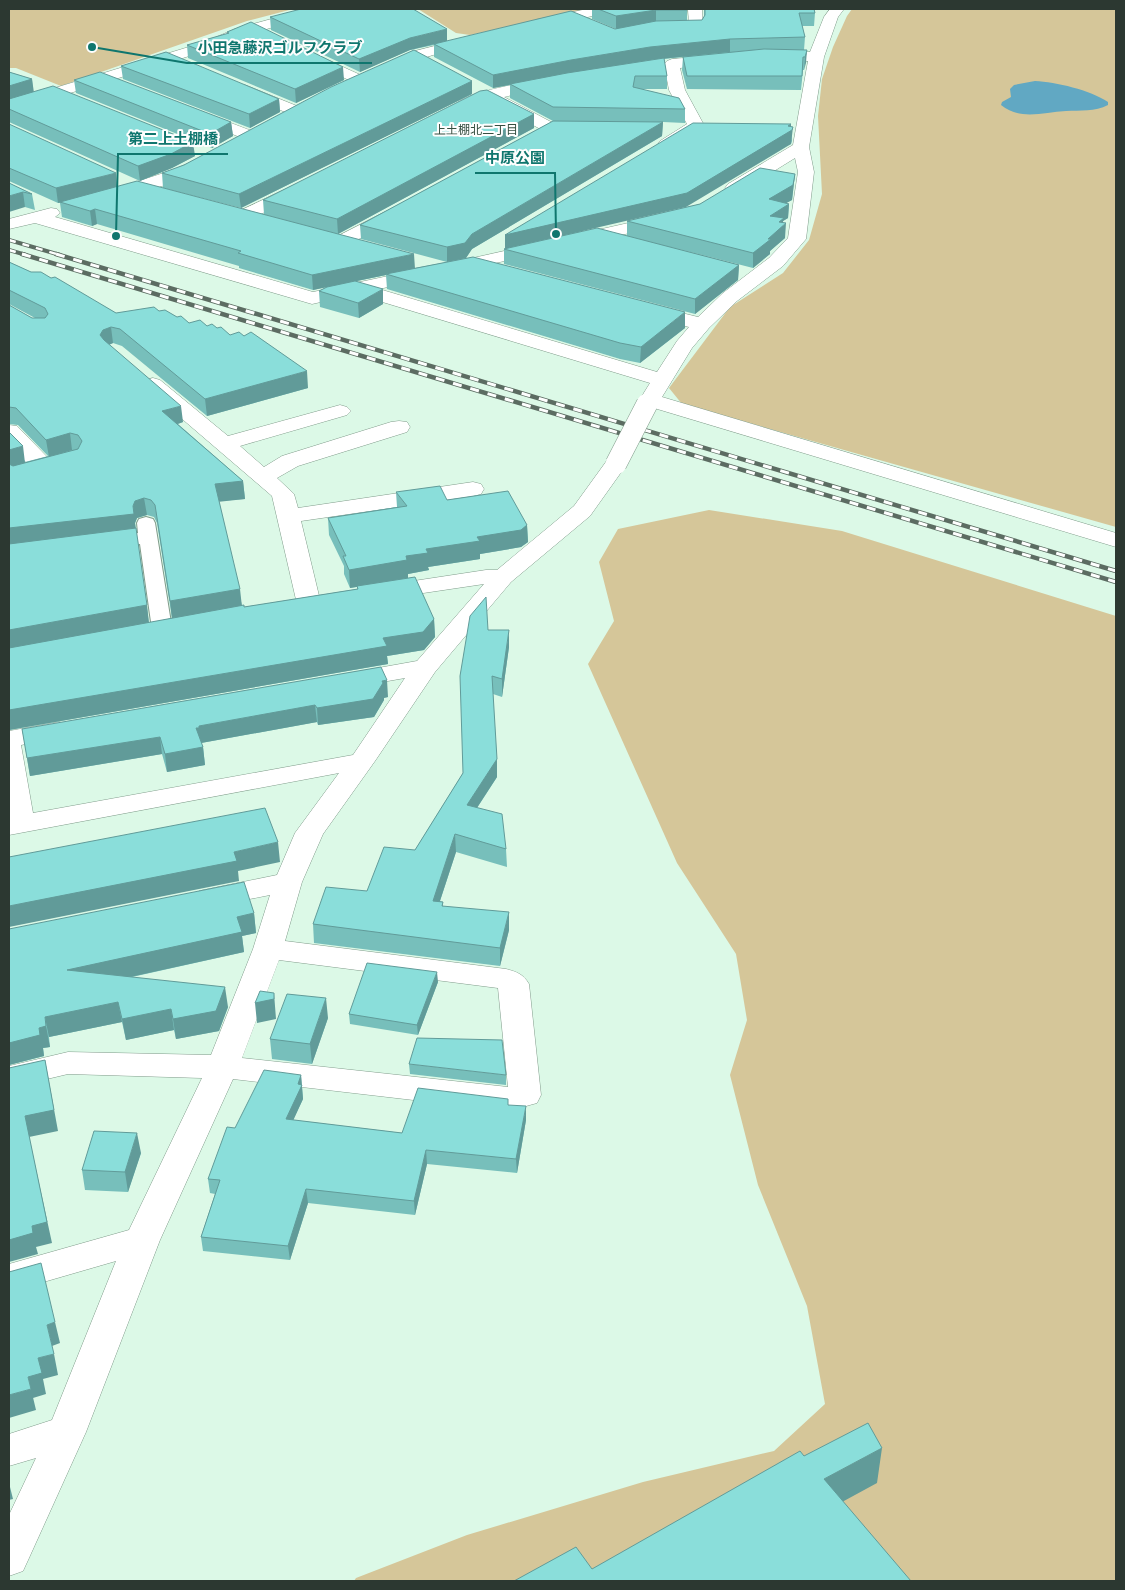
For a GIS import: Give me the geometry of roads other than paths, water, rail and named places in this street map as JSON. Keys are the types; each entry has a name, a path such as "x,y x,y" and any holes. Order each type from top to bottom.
{"street":[{"path":"9,107 210,45 252,28 323,9"},
{"path":"523,28 606,9"},
{"path":"656,28 696,28 695,9"},
{"path":"9,1558 67,1432 142,1240 223,1067 268,948 288,882 308,833 362,761 425,667 503,577 582,511 616,464 648,402 684,345 702,324 730,297 776,262 797,239 806,172 802,139 816,57 831,18 837,9"},
{"path":"570,16 596,28"},
{"path":"252,28 270,37"},
{"path":"448,33 465,43"},
{"path":"342,88 416,55 481,38"},
{"path":"297,50 360,80"},
{"path":"416,55 432,64"},
{"path":"754,57 816,57"},
{"path":"170,58 188,66"},
{"path":"652,67 736,58"},
{"path":"650,154 696,125 677,90 672,64"},
{"path":"102,78 121,86"},
{"path":"449,112 475,99 560,81"},
{"path":"466,83 550,128"},
{"path":"27,84 54,92 80,103"},
{"path":"233,84 296,111"},
{"path":"281,120 310,104"},
{"path":"186,111 251,136"},
{"path":"236,144 266,128"},
{"path":"533,137 550,128 598,128"},
{"path":"664,128 711,129"},
{"path":"785,130 802,139"},
{"path":"721,197 802,139"},
{"path":"102,199 139,189 179,174 204,153"},
{"path":"113,177 139,189 167,196"},
{"path":"243,216 312,181"},
{"path":"366,249 331,240 410,204"},
{"path":"25,216 60,210"},
{"path":"224,211 269,223"},
{"path":"25,216 312,298 447,270 677,217"},
{"path":"598,235 636,245"},
{"path":"473,264 479,255 504,240"},
{"path":"412,261 447,270"},
{"path":"473,264 511,274"},
{"path":"738,272 757,277"},
{"path":"357,289 662,380"},
{"path":"635,307 702,324"},
{"path":"136,370 283,494 309,604"},
{"path":"648,402 1116,540"},
{"path":"224,444 340,411"},
{"path":"263,478 290,461 399,427"},
{"path":"9,431 43,466"},
{"path":"288,516 473,489"},
{"path":"357,596 477,578 503,577"},
{"path":"326,683 425,667"},
{"path":"9,738 85,725"},
{"path":"9,747 15,825 362,761"},
{"path":"182,904 288,882"},
{"path":"9,1077 68,1063 223,1067 508,1100 525,1095 514,984 506,979 268,948"},
{"path":"9,1278 142,1240"},
{"path":"9,1450 67,1432"}],"lane":[{"path":"88,544 147,529 162,629"}],"water":[{"path":"1035,81 1083,90 1108,102 1108,105 1093,110 1024,114 1016,113 1001,105 1002,102 1011,97 1010,89 1014,85"}],"railway":[{"path":"9,240 60,255"},
{"path":"9,250 26,255"},
{"path":"22,254 1116,582"},
{"path":"56,254 1116,571"}],"place":[{"name":"小田急藤沢ゴルフクラブ","path":"92,47"},
{"name":"中原公園","path":"556,234"},
{"name":"第二上土棚橋","path":"116,236"}],"district":[{"name":"上土棚北二丁目","path":"476,130"}]}
